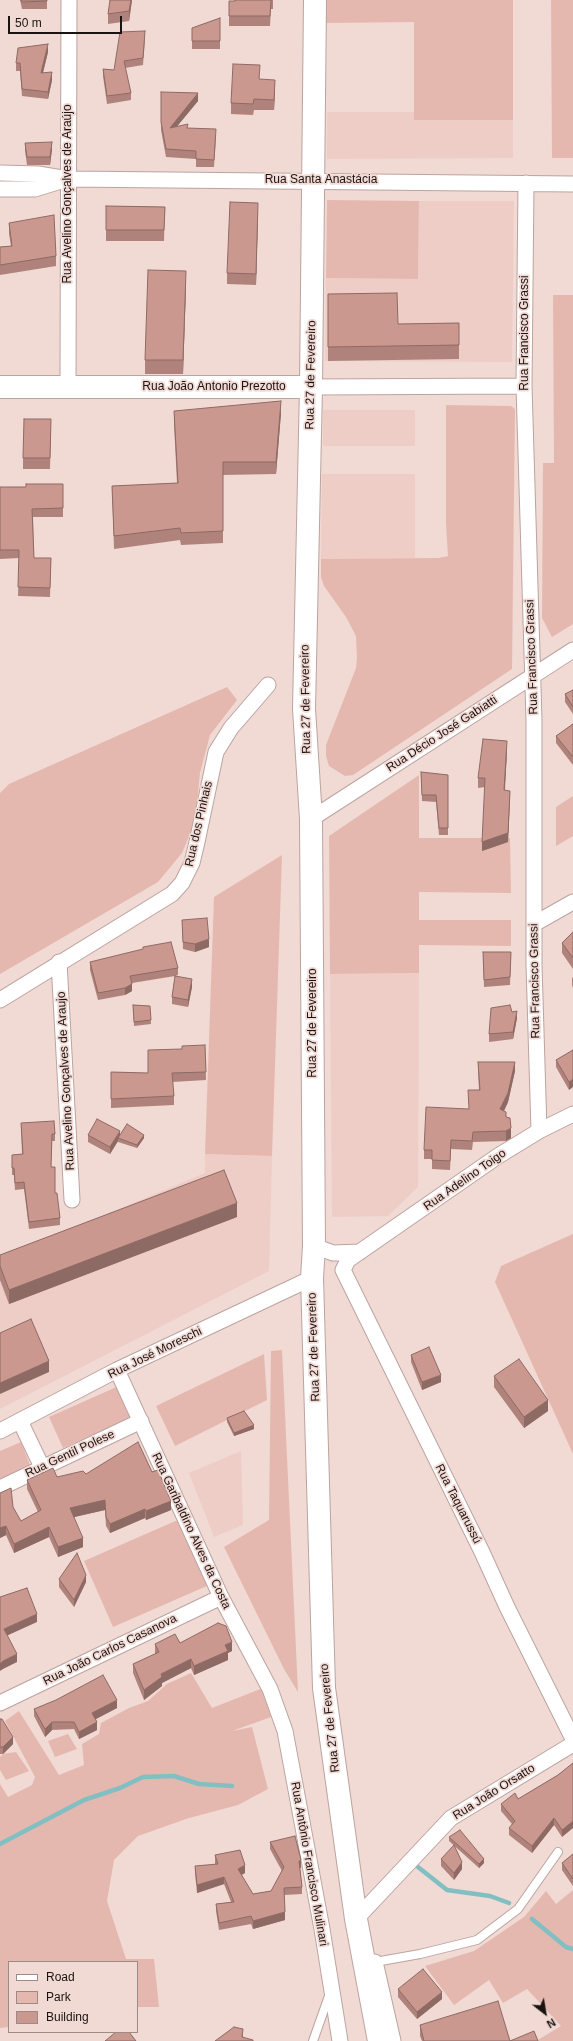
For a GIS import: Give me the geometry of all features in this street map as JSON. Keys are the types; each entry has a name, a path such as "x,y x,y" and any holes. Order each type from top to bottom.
{"main road":[{"name":"Rua 27 de Fevereiro","path":"315,0 311,387 304,709 311,820 314,1246 312,1278 324,1688 356,1919 370,1964 379,2041"},
{"name":"Rua João Antonio Prezotto","path":"0,387 311,387"}],"street":[{"name":"Rua Avelino Gonçalves de Araújo","path":"68,387 69,0"},
{"name":"Rua Santa Anastácia","path":"0,173 38,174 68,179 313,180 573,184"},
{"name":"Rua Santa Anastácia","path":"0,189 35,189 68,179"},
{"name":"Rua Francisco Grassi","path":"526,183 524,386 534,720 534,965 539,1131"},
{"name":"Rua João Antonio Prezotto","path":"311,387 524,386"},
{"name":"Rua Décio José Gabiatti","path":"311,820 573,650"},
{"name":"Rua dos Pinhais","path":"0,1000 172,894 182,883 192,863 216,752 231,728 268,685"},
{"path":"534,924 573,902"},
{"name":"Rua Avelino Gonçalves de Araujo","path":"60,962 72,1200"},
{"name":"Rua Adelino Toigo","path":"343,1270 348,1260 498,1156 539,1131 573,1114"},
{"path":"314,1246 333,1254 361,1252"},
{"name":"Rua Taquarussú","path":"343,1270 482,1552 520,1636 573,1739"},
{"name":"Rua José Moreschi","path":"0,1431 117,1370 312,1278"},
{"name":"Rua Garibaldino Alves da Costa","path":"117,1370 221,1597 270,1689"},
{"path":"20,1421 42,1467"},
{"name":"Rua Gentil Polese","path":"0,1488 141,1421"},
{"name":"Rua João Carlos Casanova","path":"0,1703 221,1597"},
{"name":"Rua Antônio Francisco Mulinari","path":"270,1689 285,1731 322,1929 340,2041"},
{"name":"Rua João Orsatto","path":"356,1919 452,1818 573,1744"},
{"path":"370,1964 393,2041"}],"lane":[{"path":"370,1964 477,1940 518,1909 558,1852"},
{"path":"313,2041 331,1991"}],"shaded area":[{"path":"327,112 414,112 414,120 513,120 513,158 327,159"},
{"path":"419,201 514,201 512,362 325,361 326,278 418,279"},
{"path":"323,410 415,410 415,446 323,446"},
{"path":"322,474 415,474 415,558 321,559"},
{"path":"419,973 418,1187 388,1216 332,1217 330,974"},
{"path":"205,1154 272,1156 269,1271 0,1409 0,1259 205,1173"},
{"path":"241,1451 243,1525 214,1537 189,1473"}],"green space":[{"path":"326,0 513,0 513,120 414,120 414,22 326,23"},
{"path":"551,0 573,0 573,158 552,158"},
{"path":"327,200 419,201 418,279 326,278"},
{"path":"553,295 573,295 573,624 552,637 542,618 543,463 554,463"},
{"path":"446,405 511,406 515,409 512,669 353,775 345,776 329,766 326,756 326,745 356,668 356,636 346,617 324,586 321,577 321,559 439,558 448,556 446,524"},
{"path":"227,687 237,700 210,735 200,773 195,822 182,853 158,882 0,974 0,793 9,784"},
{"path":"419,775 419,838 510,838 511,893 419,892 419,920 511,920 511,946 419,945 419,973 330,974 329,836"},
{"path":"573,796 573,836 556,846 556,807"},
{"path":"282,855 272,1156 205,1154 214,897"},
{"path":"573,1234 573,1454 495,1282 501,1266"},
{"path":"282,1350 298,1692 284,1669 224,1547 269,1520 271,1351"},
{"path":"264,1354 267,1400 175,1446 156,1406"},
{"path":"121,1385 135,1416 63,1448 49,1417"},
{"path":"21,1442 30,1465 0,1479 0,1451"},
{"path":"180,1519 209,1585 113,1627 84,1561"},
{"path":"191,1673 212,1708 263,1688 271,1717 232,1731 252,1727 268,1789 238,1805 189,1818 138,1836 114,1860 107,1901 126,1959 154,1959 159,2007 138,2007 138,1961 8,1961 8,2027 0,2028 0,1784 8,1797 32,1785 35,1777 5,1721 19,1711 59,1775 84,1765 82,1744 99,1734 101,1723 129,1708 148,1701 167,1684"},
{"path":"68,1734 77,1749 55,1757 48,1741"},
{"path":"16,1752 29,1771 6,1780 0,1770 0,1757 3,1754"},
{"path":"573,1890 573,2041 536,2041 561,2026 527,1989 503,2003 489,1980 454,2005 425,1966 474,1951 524,1917 546,1891 556,1904"}],"building":[{"path":"21,0 47,0 47,1 22,2"},
{"path":"110,0 131,0 129,11 108,14"},
{"path":"271,0 270,16 229,16 229,1"},
{"path":"220,18 220,41 192,41 192,28"},
{"path":"145,31 143,58 124,61 131,93 107,96 103,69 114,70 120,32"},
{"path":"48,44 41,73 52,72 48,92 22,89 20,63 16,63 18,48"},
{"path":"233,64 260,65 259,79 275,80 274,100 254,99 253,104 231,103"},
{"path":"161,92 198,93 170,128 188,124 187,128 216,129 214,160 196,159 196,151 166,149 161,122"},
{"path":"52,142 50,157 27,157 25,143"},
{"path":"230,202 258,203 256,274 227,273"},
{"path":"106,206 165,207 164,230 106,230"},
{"path":"54,215 56,256 0,265 0,247 12,246 9,223"},
{"path":"148,270 186,271 183,360 145,360"},
{"path":"397,293 398,324 459,323 459,345 328,347 328,294"},
{"path":"281,401 276,462 223,462 223,531 181,533 180,528 114,536 112,486 178,483 174,411"},
{"path":"24,419 51,419 50,458 23,458"},
{"path":"26,484 63,484 63,508 32,509 34,558 51,558 50,588 18,587 19,550 0,550 0,487 26,487"},
{"path":"573,690 573,707 565,694"},
{"path":"573,724 573,757 556,736"},
{"path":"483,739 507,741 504,790 510,791 508,833 482,842 485,778 478,778"},
{"path":"421,772 448,775 448,828 439,828 436,795 422,795"},
{"path":"207,918 209,939 195,944 183,942 182,920"},
{"path":"573,932 573,958 562,943"},
{"path":"171,942 178,968 130,976 132,984 125,988 98,993 90,962 143,949 143,947"},
{"path":"483,952 511,952 510,977 484,980"},
{"path":"175,976 192,979 188,1000 172,997"},
{"path":"133,1005 150,1006 151,1020 134,1022"},
{"path":"510,1005 512,1012 517,1011 513,1032 489,1034 491,1008"},
{"path":"205,1045 206,1072 172,1073 174,1096 111,1099 111,1072 148,1073 148,1050 182,1049 182,1046"},
{"path":"573,1050 573,1079 569,1082 556,1060"},
{"path":"478,1062 515,1062 508,1093 500,1109 506,1112 506,1117 510,1118 511,1128 506,1131 473,1132 472,1141 451,1140 450,1161 432,1160 432,1150 424,1150 426,1107 469,1109 468,1090 480,1090"},
{"path":"97,1119 120,1131 110,1147 88,1135"},
{"path":"54,1121 55,1134 52,1134 51,1167 55,1167 55,1193 57,1193 60,1218 29,1222 24,1182 15,1183 14,1168 12,1168 12,1155 23,1154 21,1123"},
{"path":"127,1124 144,1135 137,1145 118,1138"},
{"path":"224,1170 237,1203 9,1290 0,1266 0,1255"},
{"path":"31,1319 49,1361 0,1383 0,1333"},
{"path":"429,1347 441,1375 422,1382 411,1355"},
{"path":"519,1359 548,1400 524,1417 494,1376"},
{"path":"244,1411 254,1425 234,1433 227,1418"},
{"path":"138,1442 152,1472 158,1470 171,1501 146,1511 145,1509 110,1524 106,1517 105,1500 70,1508 83,1538 58,1547 49,1527 14,1544 6,1526 0,1528 0,1493 11,1488 13,1507 21,1521 41,1510 27,1480 53,1468 57,1477 83,1471 86,1474"},
{"path":"77,1553 86,1575 74,1600 59,1579"},
{"path":"27,1588 37,1614 4,1629 17,1654 0,1664 0,1597"},
{"path":"218,1623 226,1626 232,1642 225,1645 228,1651 194,1666 191,1659 161,1674 162,1677 144,1690 133,1664 159,1652 155,1644 175,1634 180,1643"},
{"path":"103,1675 117,1700 92,1713 97,1722 79,1732 74,1722 52,1722 45,1729 34,1709 56,1700"},
{"path":"0,1719 2,1719 13,1737 3,1747 0,1747"},
{"path":"573,1763 573,1821 562,1830 554,1818 532,1846 509,1828 515,1821 501,1804 515,1793 518,1799 558,1775"},
{"path":"460,1830 484,1859 479,1864 449,1837"},
{"path":"295,1836 301,1860 299,1861 302,1887 284,1888 285,1912 253,1921 251,1916 219,1923 216,1904 234,1902 224,1877 197,1885 195,1866 218,1864 215,1855 240,1850 245,1865 238,1869 253,1894 271,1891 284,1867 270,1842"},
{"path":"454,1845 462,1862 454,1873 441,1859"},
{"path":"573,1854 573,1879 562,1863"},
{"path":"423,1969 442,1992 417,2012 398,1989"},
{"path":"498,2001 510,2041 424,2041 420,2025"},
{"path":"234,2027 243,2029 242,2037 253,2041 215,2041"},
{"path":"534,2031 538,2041 510,2041"},
{"path":"115,2033 130,2033 136,2041 105,2041"}],"waterway":[{"path":"0,1844 84,1800 120,1788 143,1777 174,1776 199,1784 232,1786"},
{"path":"418,1867 447,1890 490,1896 509,1903"},
{"path":"532,1919 566,1947 573,1949"}]}
